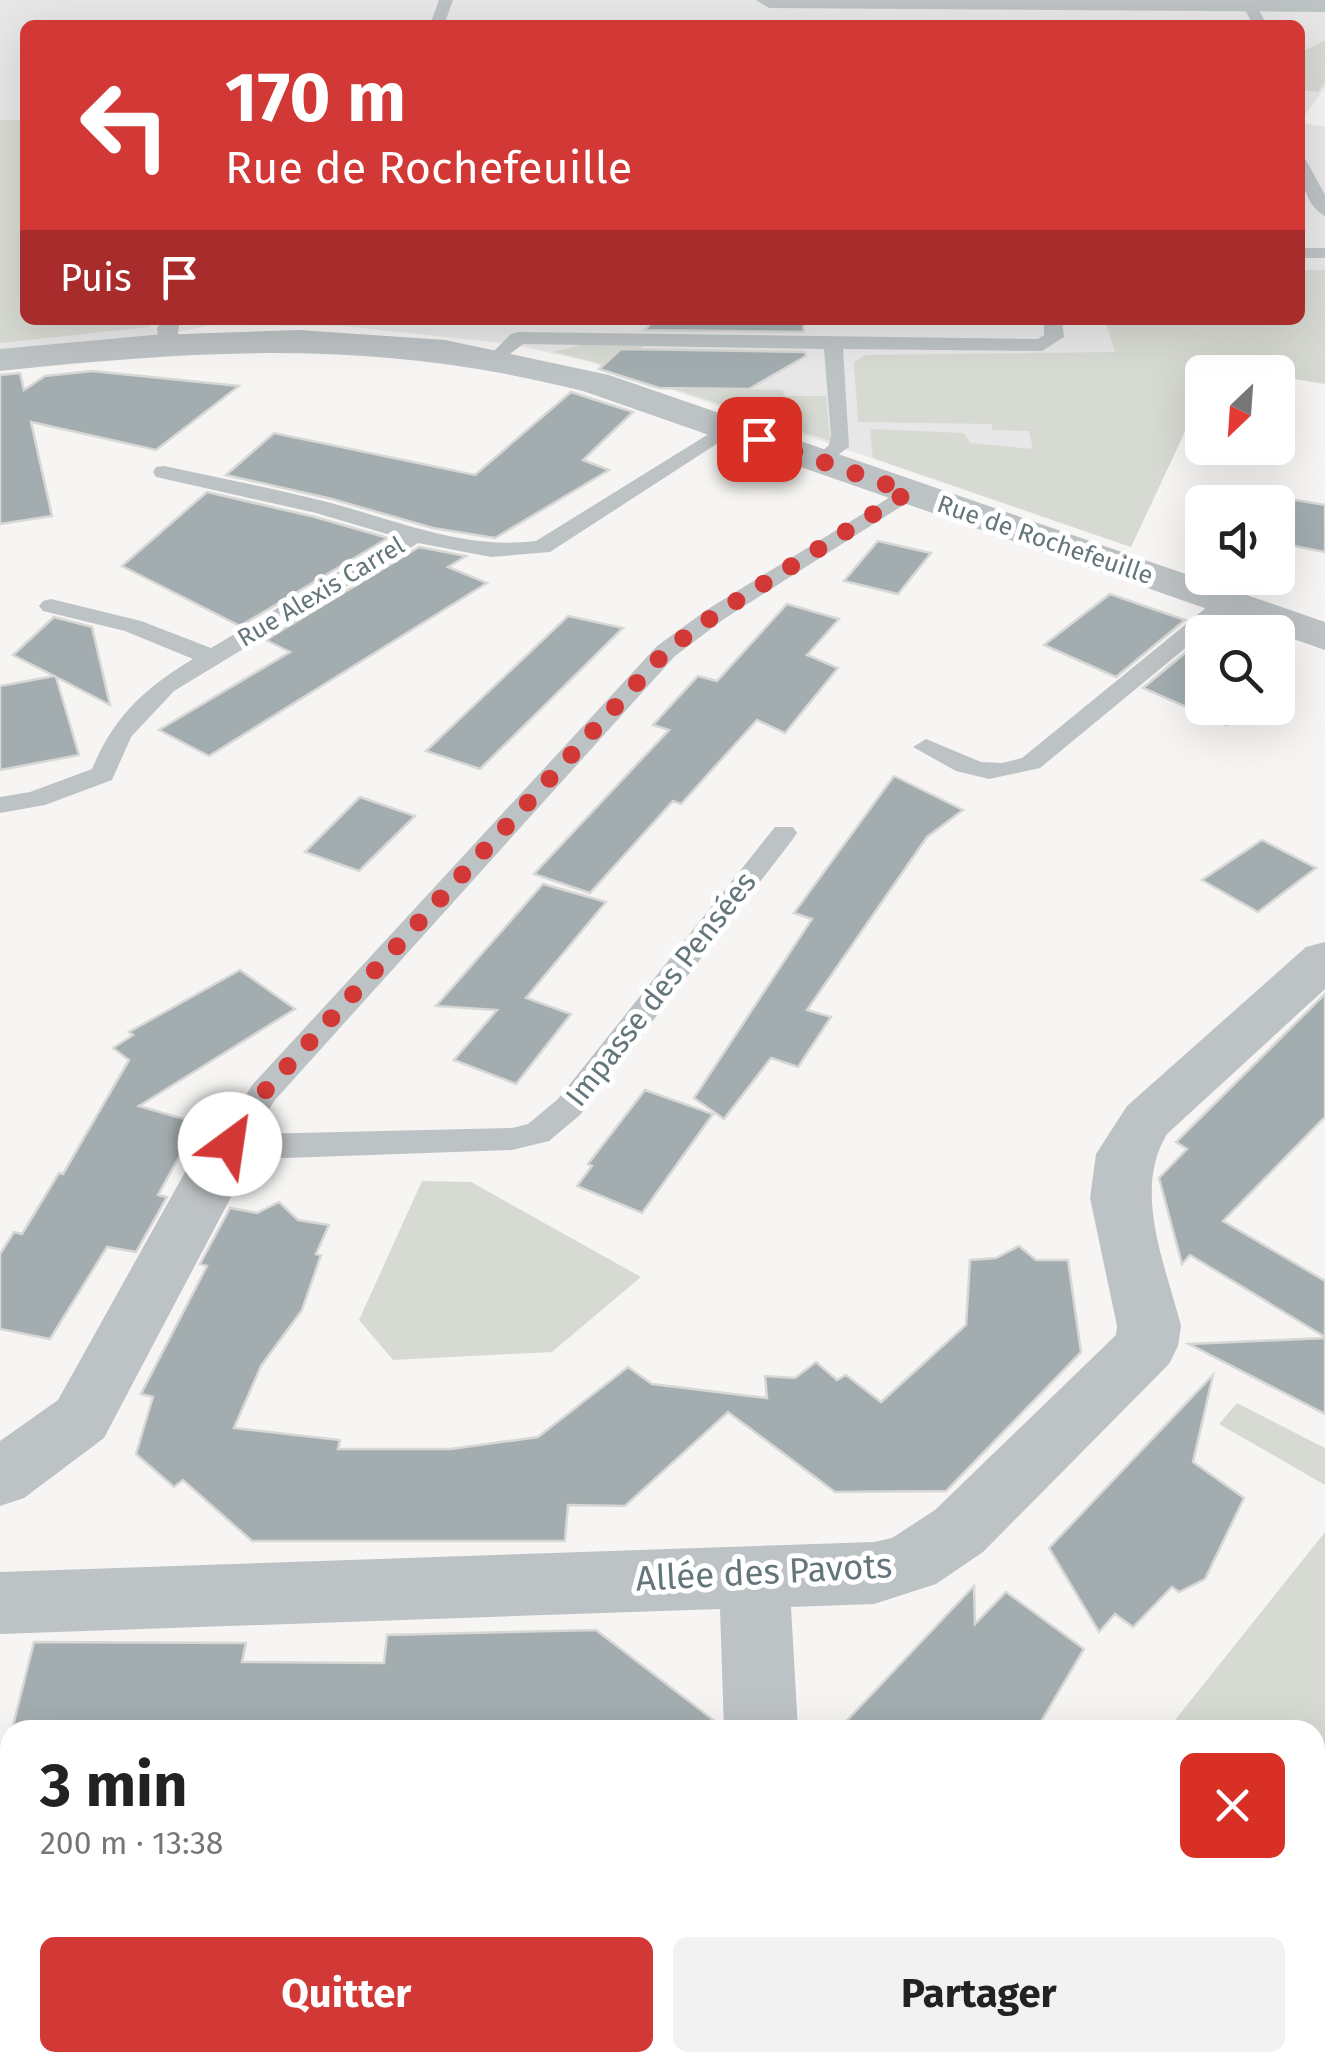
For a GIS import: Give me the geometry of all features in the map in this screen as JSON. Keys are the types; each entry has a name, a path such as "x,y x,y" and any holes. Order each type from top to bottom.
{"street":[{"path":"768,0 1245,8 1325,4"},
{"name":"Rue de Rochefeuille","path":"0,360 170,331 348,339 508,339 596,382 1325,637"},
{"name":"Allée des Pavots","path":"0,1603 874,1573 911,1563 960,1531 1146,1346 1148,1326 1120,1198 1125,1154 1147,1120 1325,959"},
{"path":"0,1478 81,1419 230,1144"},
{"path":"754,1576 761,1720"}],"lane":[{"path":"1305,173 1325,211"},
{"path":"508,339 1042,345 1054,337 1053,325"},
{"path":"822,461 839,447 841,435 833,343"},
{"name":"Rue Alexis Carrel","path":"0,805 36,800 103,774 120,734 166,686 412,537 510,554 542,547 728,428"},
{"path":"164,472 348,514 412,537"},
{"path":"230,1144 264,1092 666,651 716,614 908,492"},
{"path":"926,747 992,774 1031,763 1226,603"},
{"path":"50,606 89,613 172,638 212,658"},
{"name":"Impasse des Pensées","path":"230,1144 286,1148 512,1139 538,1133 569,1107 784,833"}],"shaded area":[{"path":"0,0 1325,0 1325,87 1305,115 1305,20 20,20 20,325 212,325 168,334 0,352"},
{"path":"1325,40 1325,82 1318,92 1305,90 1305,50"},
{"path":"0,120 20,120 20,325 150,325 0,343"},
{"path":"1305,124 1325,127 1325,384 1295,379 1295,355 1185,355 1185,431 1131,547 590,362 513,344 343,326 212,325 1305,325"},
{"path":"1305,270 1325,270 1325,384 1295,379 1295,355 1185,355 1185,431 1131,547 873,458 870,429 964,433 970,443 1033,449 1029,431 992,430 992,424 858,422 854,362 865,355 1115,352 1107,325 1305,325"},
{"path":"580,345 643,346 642,372 722,389 783,390 784,396 826,396 830,441 554,352"},
{"path":"422,1181 471,1182 641,1277 552,1352 393,1360 359,1320"},
{"path":"1237,1403 1325,1448 1325,1485 1219,1424"},
{"path":"1325,1532 1325,1720 1175,1720"}],"building":[{"path":"650,325 803,325 804,332 644,330"},
{"path":"621,349 805,352 806,356 749,389 659,388 599,369"},
{"path":"92,371 239,386 156,450 31,422 52,516 0,524 0,375 20,373 24,390 45,376"},
{"path":"571,392 633,412 583,460 609,470 495,538 433,528 332,499 226,475 274,433 475,475"},
{"path":"207,492 388,538 240,626 122,566"},
{"path":"1295,500 1325,505 1325,552 1295,546"},
{"path":"878,541 931,553 898,594 844,581"},
{"path":"419,547 466,556 448,567 487,583 209,756 159,730 290,652 266,640"},
{"path":"1110,594 1185,620 1116,677 1044,645"},
{"path":"787,604 839,619 807,655 838,668 785,733 757,720 681,804 673,801 590,893 534,874 669,730 653,725 698,676 717,681"},
{"path":"568,616 623,628 480,769 426,751"},
{"path":"54,617 92,627 110,705 56,677 79,755 0,770 0,686 54,676 13,655"},
{"path":"1185,653 1185,706 1143,688"},
{"path":"894,776 963,810 927,837 807,1010 831,1017 798,1067 771,1058 724,1119 694,1098 812,919 794,913"},
{"path":"360,797 415,816 359,871 305,852"},
{"path":"1262,840 1316,868 1258,912 1202,880"},
{"path":"543,884 606,902 526,998 571,1014 516,1084 454,1060 497,1010 436,1006"},
{"path":"240,970 295,1009 139,1106 198,1123 158,1195 167,1197 136,1252 107,1247 50,1339 0,1329 0,1254 14,1232 22,1234 59,1173 63,1174 129,1060 113,1048 133,1035 129,1032"},
{"path":"1325,994 1325,1117 1223,1221 1325,1281 1325,1337 1190,1255 1182,1264 1159,1178 1187,1149 1176,1142"},
{"path":"645,1090 713,1114 642,1213 577,1186 592,1166 588,1164"},
{"path":"279,1202 298,1220 329,1225 316,1254 321,1255 302,1310 261,1366 234,1428 340,1440 338,1449 451,1449 538,1437 628,1367 652,1384 767,1398 765,1376 795,1378 816,1362 837,1380 846,1375 881,1402 966,1325 970,1260 996,1258 1019,1246 1036,1260 1068,1260 1081,1352 946,1491 835,1492 728,1412 625,1506 568,1505 565,1541 252,1541 183,1480 174,1487 136,1454 153,1397 141,1394 207,1266 200,1264 230,1208 257,1213"},
{"path":"1325,1338 1325,1414 1189,1344"},
{"path":"1213,1375 1193,1462 1244,1498 1205,1579 1179,1592 1172,1587 1133,1627 1115,1614 1099,1632 1049,1548"},
{"path":"974,1586 975,1624 1006,1592 1084,1649 1042,1720 847,1720"},
{"path":"596,1630 713,1720 14,1720 34,1642 246,1643 242,1662 384,1663 387,1635"}],"route":[{"path":"230,1144 264,1092 666,651 716,614 908,492 759,439"}]}
